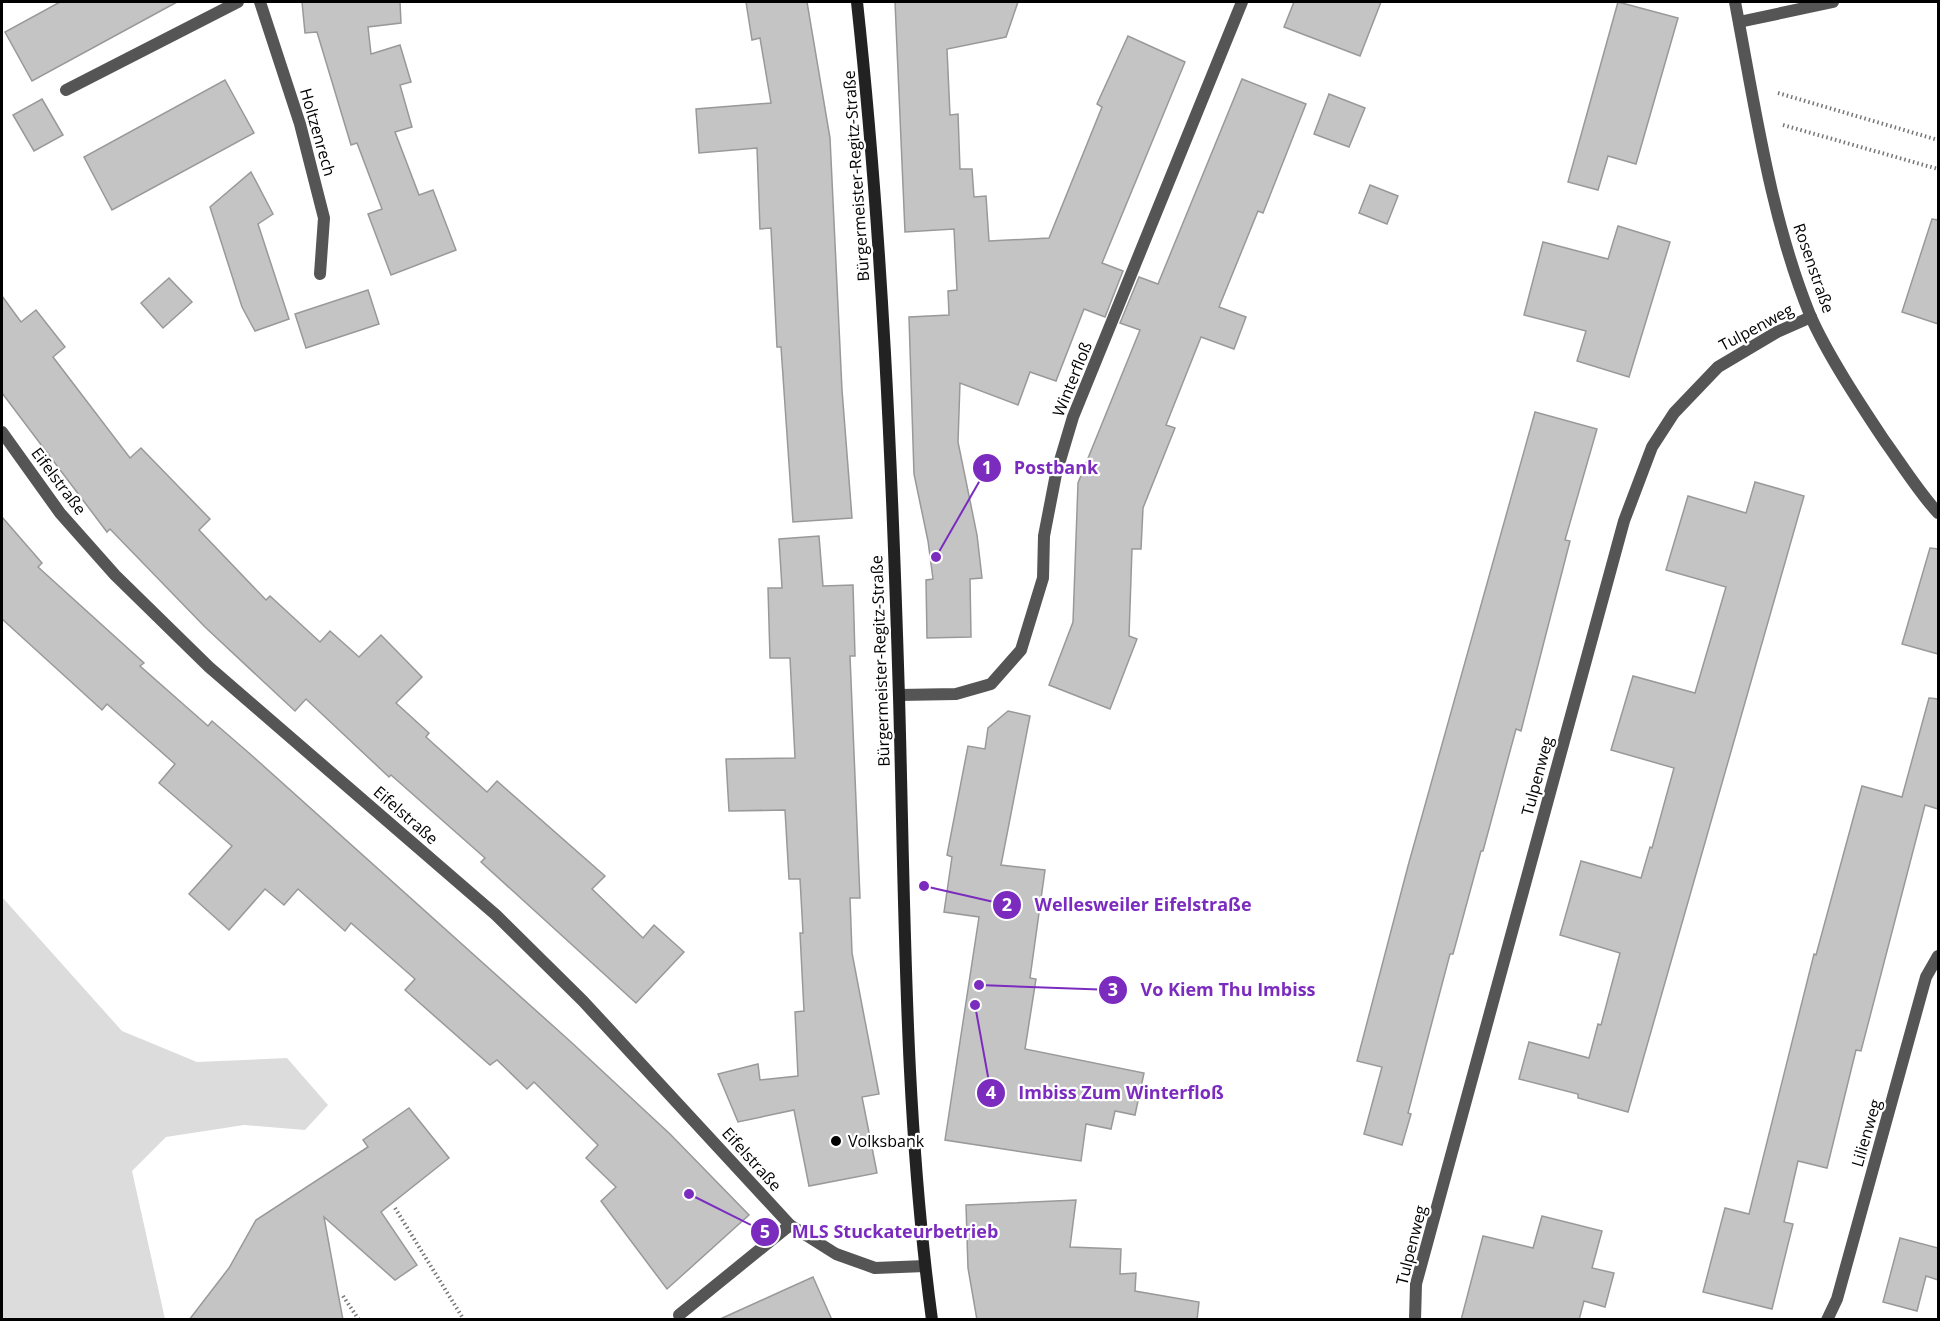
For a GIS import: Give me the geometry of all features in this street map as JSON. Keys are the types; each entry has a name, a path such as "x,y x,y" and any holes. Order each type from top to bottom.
{"street":[{"path":"66,90 238,2"},
{"name":"Holtzenrech","path":"260,2 300,124 324,218 320,274"},
{"name":"Bürgermeister-Regitz-Straße","path":"857,2 874,164 888,420 912,1114 932,1320"},
{"name":"Winterfloß","path":"899,695 956,694 991,684 1021,650 1043,578 1044,536 1052,494 1073,417 1242,2"},
{"name":"Rosenstraße","path":"1735,2 1758,119 1788,251 1811,317 1861,406 1923,496 1938,513"},
{"path":"1739,22 1833,2"},
{"name":"Tulpenweg","path":"1414,1320 1416,1284 1611,567 1624,521 1652,447 1674,413 1718,367 1777,332 1811,317"},
{"name":"Eifelstraße","path":"2,432 60,513 115,575 209,667 496,915 584,1001 790,1225 836,1254 875,1268 925,1266"},
{"name":"Lilienweg","path":"1827,1320 1837,1299 1926,977 1938,956"},
{"path":"679,1315 790,1225"}],"path":[{"path":"1752,89 1773,91 1938,141"},
{"path":"1758,119 1938,169"},
{"path":"395,1208 464,1320"},
{"path":"343,1296 359,1320"}],"shaded area":[{"path":"2,897 122,1031 197,1062 287,1058 328,1105 305,1130 244,1125 166,1137 132,1171 165,1319 2,1319"}],"building":[{"path":"60,2 177,2 32,81 5,32"},
{"path":"302,2 400,2 401,23 368,27 371,54 400,45 411,82 400,85 412,127 395,132 419,195 433,190 456,250 391,275 368,214 382,209 357,143 351,145 317,32 305,33"},
{"path":"746,2 807,2 830,138 842,390 852,518 793,522 781,347 777,347 771,228 760,229 757,148 699,153 696,109 771,103 760,38 752,40"},
{"path":"895,2 1018,2 1006,37 947,49 950,115 958,114 960,169 972,169 974,197 986,196 989,241 1049,238 1102,107 1097,104 1128,36 1185,62 1102,263 1123,271 1105,317 1084,309 1056,381 1030,372 1018,405 960,383 958,442 977,535 982,578 970,579 971,637 927,638 926,580 933,579 928,541 914,474 909,317 949,315 948,291 957,290 954,229 905,232"},
{"path":"1294,2 1381,2 1360,56 1284,27"},
{"path":"1618,2 1678,18 1636,164 1608,156 1598,190 1568,182"},
{"path":"1242,79 1306,104 1263,213 1258,211 1219,307 1246,317 1234,349 1201,337 1166,425 1175,428 1143,508 1141,549 1132,549 1129,636 1137,639 1110,709 1049,685 1073,622 1078,483 1140,330 1120,323 1139,277 1158,284"},
{"path":"225,80 254,133 112,210 84,157"},
{"path":"1329,94 1365,108 1349,147 1314,134"},
{"path":"42,99 63,135 34,151 13,115"},
{"path":"251,172 273,214 258,224 289,319 255,331 242,307 210,207"},
{"path":"1370,185 1398,196 1387,224 1359,213"},
{"path":"1932,219 1938,220 1938,324 1902,312"},
{"path":"1618,226 1670,242 1629,377 1577,361 1586,331 1524,315 1543,242 1608,259"},
{"path":"169,278 192,302 163,328 141,303"},
{"path":"368,290 379,324 306,348 295,314"},
{"path":"2,296 21,322 36,310 65,347 53,357 130,458 141,448 210,519 199,530 266,600 270,596 320,642 330,631 359,657 381,635 422,677 396,703 429,733 426,737 487,792 497,781 605,876 592,889 643,938 654,925 684,952 636,1003 481,862 485,858 391,775 389,777 306,699 295,711 205,627 110,529 107,532 2,393"},
{"path":"1535,412 1597,429 1565,540 1570,541 1521,731 1516,729 1453,954 1450,954 1408,1113 1411,1114 1402,1145 1364,1134 1382,1067 1357,1061 1408,866"},
{"path":"1755,482 1804,496 1628,1112 1578,1098 1578,1094 1519,1079 1529,1042 1589,1058 1598,1024 1601,1025 1620,953 1560,935 1581,861 1641,878 1650,847 1652,848 1674,768 1611,750 1633,676 1695,693 1726,587 1666,570 1688,496 1746,513"},
{"path":"2,517 42,563 38,567 144,663 140,666 208,726 212,721 249,753 571,1042 670,1134 749,1215 667,1289 601,1201 616,1187 586,1158 598,1145 534,1082 527,1089 497,1060 490,1065 405,990 415,979 351,923 345,931 298,889 284,905 265,889 229,930 189,894 232,846 159,783 175,764 107,704 102,710 2,619"},
{"path":"819,536 823,586 853,585 855,656 850,656 860,898 850,898 852,953 879,1094 862,1097 877,1173 809,1186 794,1110 738,1122 718,1074 758,1064 760,1080 798,1076 795,1012 804,1011 800,933 803,933 800,879 789,879 785,810 729,811 726,759 795,758 790,658 770,658 768,588 782,588 779,539"},
{"path":"1930,548 1938,549 1938,654 1902,644"},
{"path":"1929,698 1938,699 1938,809 1925,805 1861,1051 1856,1050 1827,1168 1798,1161 1784,1222 1793,1224 1772,1309 1703,1292 1725,1208 1749,1214 1814,954 1816,955 1862,786 1902,797"},
{"path":"1008,711 1030,716 1001,865 1045,870 1030,978 1036,979 1025,1049 1144,1073 1135,1115 1115,1111 1111,1129 1086,1124 1081,1161 945,1140 979,917 944,912 952,857 947,855 968,746 985,749 988,728"},
{"path":"409,1108 449,1158 381,1212 417,1265 395,1280 324,1217 343,1320 189,1320 229,1268 256,1220 368,1147 363,1140"},
{"path":"1076,1200 1070,1247 1121,1249 1120,1274 1136,1273 1135,1291 1199,1302 1197,1320 977,1320 968,1268 966,1205"},
{"path":"1542,1216 1602,1231 1592,1268 1614,1273 1605,1307 1584,1301 1579,1320 1461,1320 1483,1236 1533,1248"},
{"path":"1900,1238 1938,1248 1938,1280 1926,1276 1917,1311 1883,1302"},
{"path":"813,1277 832,1320 718,1320 782,1291"}],"place":[{"name":"Postbank","path":"936,557"},
{"name":"Wellesweiler Eifelstraße","path":"924,886"},
{"name":"Vo Kiem Thu Imbiss","path":"979,985"},
{"name":"Imbiss Zum Winterfloß","path":"975,1005"},
{"name":"Volksbank","path":"836,1141"},
{"name":"MLS Stuckateurbetrieb","path":"689,1194"}]}
